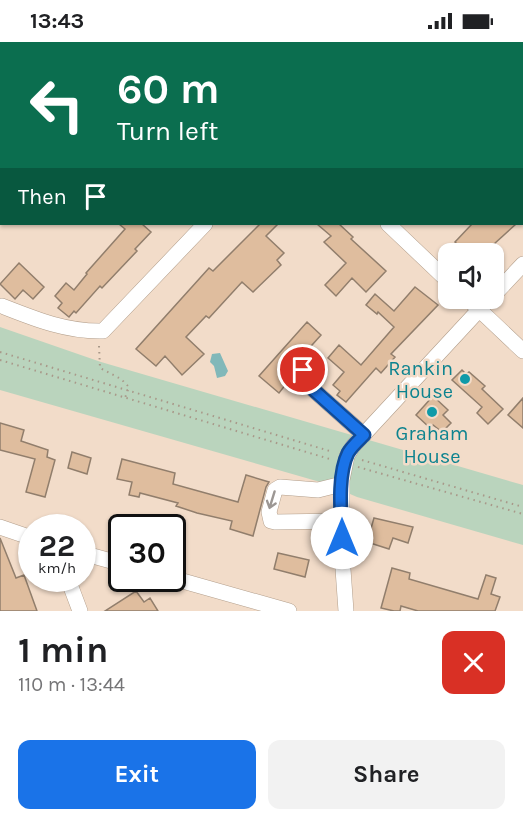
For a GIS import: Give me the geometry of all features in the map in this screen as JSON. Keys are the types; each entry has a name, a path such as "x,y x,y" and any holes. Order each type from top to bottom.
{"street":[{"path":"2,306 46,323 85,332 103,332 205,225"},
{"path":"389,225 438,272"},
{"path":"504,284 523,264"},
{"path":"346,611 341,521 342,484 346,460 364,435 480,309"},
{"path":"489,309 523,351"},
{"path":"303,370 308,385 364,435"},
{"path":"341,521 275,522 270,521 268,512 275,490 280,487 318,490 342,484"},
{"path":"0,527 18,533"},
{"path":"186,582 289,611"},
{"path":"73,592 80,611"}],"path":[{"path":"103,332 98,352 100,368 121,379 129,387 125,398"},
{"path":"0,352 523,514"},
{"path":"0,360 125,398 523,507"}],"green space":[{"path":"0,327 101,362 523,485 523,545 357,497 327,484 0,390"}],"water":[{"path":"220,353 228,371 225,376 217,378 214,366 210,362 212,354"}],"building":[{"path":"120,225 143,225 151,232 135,249 137,251 102,288 100,286 76,313 74,311 69,317 58,308 62,303 55,296 66,283 74,290 125,229"},
{"path":"259,225 277,225 266,236 284,253 277,260 281,265 253,292 242,282 209,318 206,316 186,337 204,354 182,375 165,356 156,366 136,349 209,268 213,271"},
{"path":"318,225 340,225 353,237 351,239 386,271 366,292 352,278 336,296 325,285 346,263 324,242 331,236"},
{"path":"471,225 515,225 495,243 456,243"},
{"path":"19,263 44,287 33,299 23,290 15,299 0,284"},
{"path":"415,287 438,305 391,354 395,357 381,373 376,368 346,402 337,395 340,391 333,385 344,372 328,358 339,345 361,365 394,327 378,312 377,314 366,305 375,294 394,311"},
{"path":"307,322 321,335 295,364 292,370 294,374 279,393 259,376"},
{"path":"462,370 466,374 469,372 485,386 482,389 503,409 488,424 477,413 482,407 452,380"},
{"name":"Graham House","path":"433,396 448,410 443,415 451,423 442,432 433,425 430,428 416,415"},
{"path":"523,398 523,428 508,415"},
{"path":"0,423 24,430 21,441 48,450 47,457 55,460 45,497 26,492 35,459 0,450"},
{"path":"72,452 91,458 87,474 68,468"},
{"path":"122,459 175,473 173,484 238,502 246,475 269,482 253,536 230,529 232,521 176,506 178,503 140,493 139,497 129,495 132,482 117,479"},
{"path":"374,518 413,527 408,543 393,538 389,549 367,542"},
{"path":"0,538 16,578 18,577 18,592 30,592 37,611 0,611"},
{"path":"278,553 309,560 305,577 274,569"},
{"path":"392,568 410,573 409,579 478,599 486,575 496,578 491,594 500,597 495,611 418,611 401,606 400,611 394,611 381,608"},
{"path":"137,592 144,602 150,598 158,611 105,611"}],"place":[{"name":"Rankin House","path":"465,379"},
{"name":"Graham House","path":"432,412"}],"route":[{"path":"303,370 308,385 364,435 349,452 345,464 342,480 342,538"}]}
